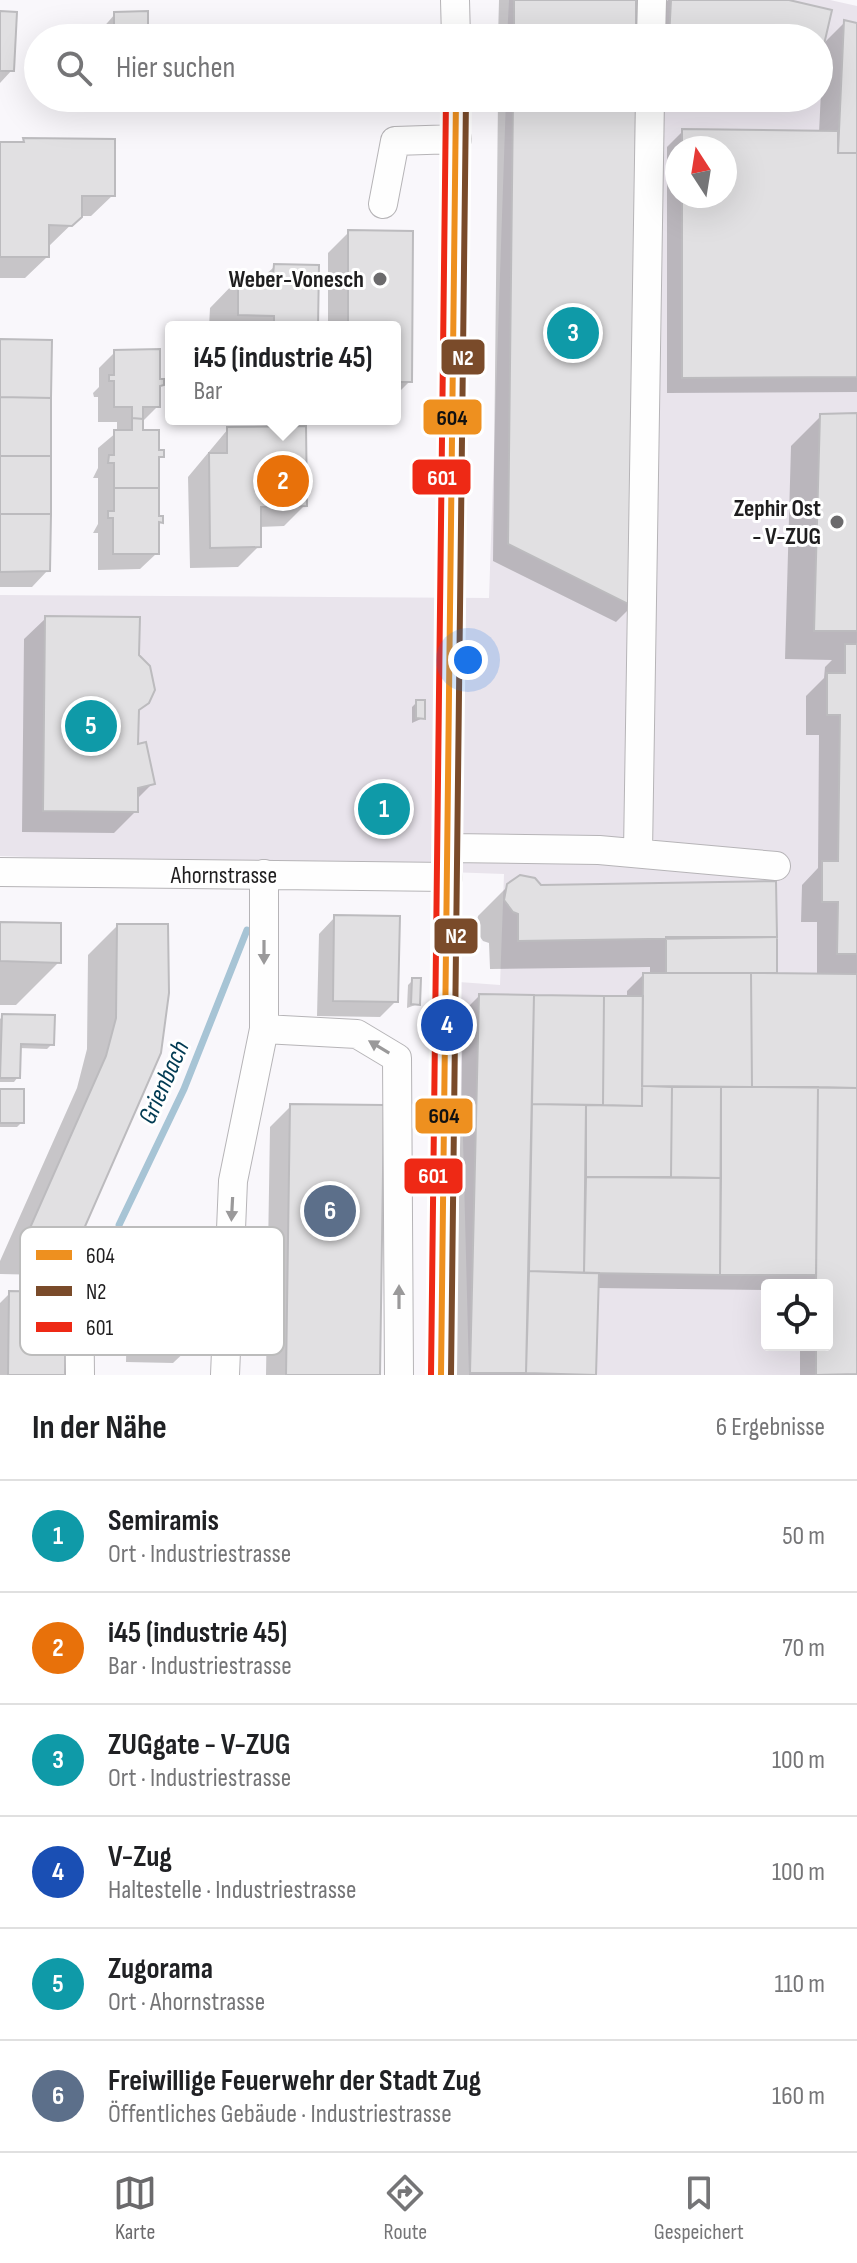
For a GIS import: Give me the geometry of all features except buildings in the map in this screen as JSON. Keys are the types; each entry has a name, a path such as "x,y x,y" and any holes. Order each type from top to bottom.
{"street":[{"path":"455,0 456,24"},
{"path":"651,24 652,0"},
{"path":"441,1375 456,112"},
{"path":"638,852 650,112"},
{"path":"383,204 395,141 457,139"},
{"path":"449,848 638,852 776,866"},
{"name":"Ahornstrasse","path":"0,872 448,877"},
{"path":"231,1227 233,1181 264,1029 264,874"},
{"path":"264,1029 357,1034 397,1058 399,1375"},
{"path":"80,1355 80,1375"},
{"path":"225,1375 226,1355"}],"shaded area":[{"path":"509,0 830,0 857,6 857,1375 469,1375 459,982 500,985 504,874 0,856 0,595 489,598 506,112 833,112 833,24 508,24"}],"waterway":[{"name":"Grienbach","path":"119,1227 184,1089 247,930"}],"transit line":[{"name":"601","path":"431,1375 446,112"},
{"name":"604","path":"441,1375 456,112"},
{"name":"N2","path":"451,1375 466,112"}],"place":[{"name":"Weber-Vonesch","path":"380,279"},
{"name":"ZUGgate - V-ZUG","path":"573,333"},
{"name":"i45 (industrie 45)","path":"283,481"},
{"name":"Zephir Ost - V-ZUG","path":"837,522"},
{"name":"Zugorama","path":"91,726"},
{"name":"Semiramis","path":"384,809"},
{"name":"V-Zug","path":"447,1025"},
{"name":"Freiwillige Feuerwehr der Stadt Zug","path":"330,1211"}]}
